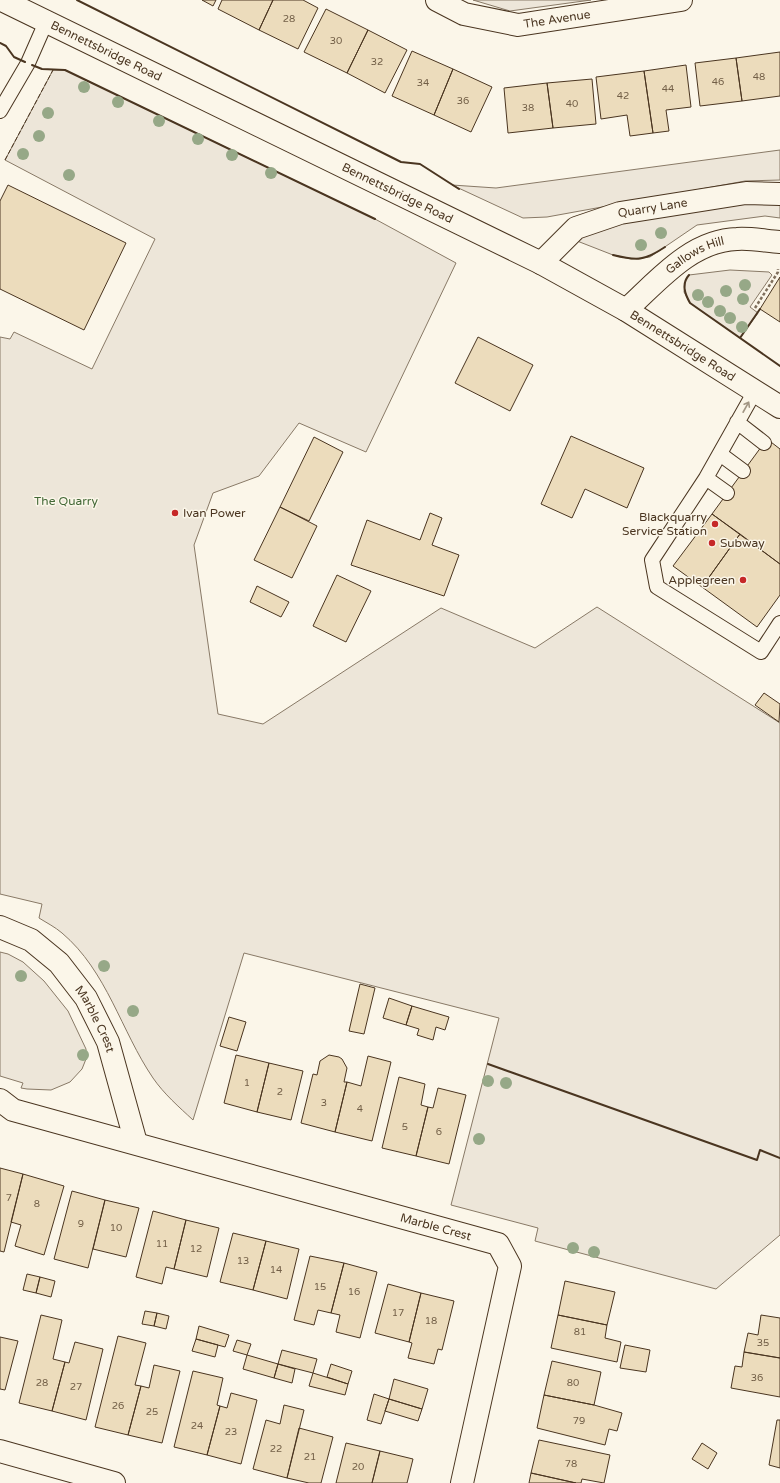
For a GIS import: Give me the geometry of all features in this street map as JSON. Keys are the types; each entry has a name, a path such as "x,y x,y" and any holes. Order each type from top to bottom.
{"street":[{"name":"Bennettsbridge Road","path":"2,0 541,263 626,310 780,407"},
{"name":"The Avenue","path":"437,0 464,14 518,25 681,0"},
{"name":"Quarry Lane","path":"541,263 576,228 620,213 746,193 780,194"},
{"name":"Gallows Hill","path":"626,310 688,255 713,243 736,238 780,242"},
{"name":"Marble Crest","path":"3,927 31,940 59,963 86,998 108,1042 136,1143"},
{"name":"Marble Crest","path":"0,1100 13,1110 498,1244 510,1266 462,1483"},
{"path":"0,1451 114,1483"}],"lane":[{"path":"0,111 28,63 46,22"},
{"path":"755,391 706,478 652,560 657,587 761,652 780,623"},
{"path":"737,422 764,443"},
{"path":"720,454 743,471"},
{"path":"706,478 727,493"}],"path":[{"path":"755,308 778,272"}],"green space":[{"path":"473,0 591,0 510,11"},
{"name":"The Quarry","path":"53,70 65,70 375,219 456,263 366,452 299,423 259,476 213,493 194,545 218,714 263,724 441,608 535,648 597,607 780,723 780,1235 716,1289 535,1241 538,1228 451,1205 499,1018 244,953 193,1120 167,1095 153,1078 91,965 78,948 62,933 39,918 42,904 0,894 0,337 10,339 14,332 92,369 155,239 5,160"},
{"path":"780,150 780,180 745,181 547,217 523,218 452,185 496,188"},
{"path":"780,200 780,218 765,216 697,225 650,257 631,259 613,255 572,239 667,208"},
{"path":"730,270 769,272 772,275 750,307 758,313 740,338 690,303 684,292 686,279 689,275"},
{"path":"0,952 8,954 23,962 44,981 68,1011 86,1049 86,1059 82,1069 70,1082 51,1090 27,1089 21,1088 23,1083 0,1076"}],"building":[{"path":"202,0 216,0 213,6"},
{"path":"222,0 273,0 259,30 218,9"},
{"path":"273,0 303,0 318,8 298,49 259,30"},
{"path":"326,9 368,30 347,73 304,52"},
{"path":"368,30 407,50 385,93 347,73"},
{"path":"412,51 453,69 434,115 392,96"},
{"path":"780,52 780,96 742,101 736,58"},
{"path":"736,58 742,101 700,106 695,63"},
{"path":"686,65 691,107 666,110 669,131 653,133 644,71"},
{"path":"453,69 492,87 471,132 434,115"},
{"path":"644,71 653,133 630,136 627,115 601,119 596,77"},
{"path":"592,79 596,124 553,128 547,83"},
{"path":"547,83 553,128 508,133 504,88"},
{"path":"8,185 126,243 84,330 0,289 0,201"},
{"path":"780,277 780,322 760,309"},
{"path":"478,337 533,365 510,411 455,383"},
{"path":"571,436 644,468 627,508 585,489 572,518 541,504"},
{"path":"314,437 343,452 309,521 280,507"},
{"path":"767,439 780,449 780,564 712,514"},
{"path":"280,507 317,526 292,578 254,560"},
{"path":"430,513 442,518 432,545 459,555 444,596 351,565 367,520 420,540"},
{"name":"Subway","path":"712,514 740,534 702,587 673,566"},
{"name":"Applegreen","path":"740,534 780,564 780,595 757,627 702,587"},
{"path":"337,575 371,591 346,642 313,626"},
{"path":"257,586 289,602 281,617 250,602"},
{"path":"764,693 780,704 779,722 755,705"},
{"path":"360,984 375,988 364,1034 349,1031"},
{"path":"389,998 412,1006 406,1025 383,1018"},
{"path":"412,1006 449,1017 445,1030 436,1027 433,1040 417,1035 419,1029 406,1025"},
{"path":"229,1017 246,1022 237,1051 220,1046"},
{"path":"236,1055 269,1063 257,1112 224,1103"},
{"path":"329,1055 342,1059 347,1068 344,1082 347,1082 335,1132 301,1123 313,1074 317,1075 320,1061"},
{"path":"368,1056 391,1062 372,1141 335,1132 347,1082 361,1086"},
{"path":"269,1063 303,1071 291,1120 257,1112"},
{"path":"399,1077 425,1084 421,1105 428,1107 416,1156 382,1148"},
{"path":"438,1088 466,1095 449,1164 416,1156 428,1107 433,1108"},
{"path":"0,1168 23,1174 4,1252 0,1251"},
{"path":"23,1174 64,1186 44,1255 15,1246 21,1225 11,1222"},
{"path":"72,1191 105,1200 88,1268 54,1259"},
{"path":"105,1200 139,1208 126,1257 93,1249"},
{"path":"153,1211 186,1220 174,1269 166,1267 162,1284 136,1277"},
{"path":"186,1220 219,1228 207,1277 174,1269"},
{"path":"233,1233 266,1241 253,1290 220,1282"},
{"path":"266,1241 299,1249 287,1299 253,1290"},
{"path":"310,1256 344,1263 331,1313 318,1310 314,1325 294,1320"},
{"path":"344,1263 377,1272 360,1338 336,1332 340,1315 331,1313"},
{"path":"27,1274 40,1277 36,1293 23,1290"},
{"path":"40,1277 55,1281 51,1297 36,1293"},
{"path":"565,1281 615,1292 607,1325 558,1315"},
{"path":"388,1284 421,1293 409,1342 375,1333"},
{"path":"421,1293 454,1301 442,1350 438,1349 434,1364 408,1358 412,1343 409,1342"},
{"path":"145,1311 157,1313 154,1326 142,1324"},
{"path":"157,1313 169,1316 166,1329 154,1326"},
{"path":"41,1315 62,1320 53,1359 65,1362 52,1411 19,1403"},
{"path":"558,1315 607,1325 605,1338 621,1342 617,1362 551,1348"},
{"path":"761,1315 780,1318 780,1358 744,1352 748,1333 758,1335"},
{"path":"199,1326 229,1335 225,1347 196,1339"},
{"path":"118,1336 146,1343 135,1385 141,1386 128,1435 95,1427"},
{"path":"0,1337 18,1341 5,1390 0,1389"},
{"path":"196,1339 218,1345 215,1357 192,1351"},
{"path":"237,1340 251,1344 247,1355 233,1351"},
{"path":"75,1342 103,1349 86,1420 52,1411 65,1362 69,1363"},
{"path":"625,1345 650,1350 646,1372 620,1368"},
{"path":"282,1350 317,1359 313,1373 278,1364"},
{"path":"744,1352 780,1358 780,1397 731,1388 735,1366 742,1367"},
{"path":"247,1355 278,1364 274,1378 243,1369"},
{"path":"552,1361 601,1372 594,1405 544,1395"},
{"path":"278,1364 295,1369 292,1383 274,1378"},
{"path":"331,1364 352,1371 348,1384 327,1377"},
{"path":"154,1365 180,1371 162,1443 128,1435 141,1386 149,1388"},
{"path":"193,1371 223,1378 217,1405 220,1406 207,1455 174,1447"},
{"path":"313,1373 348,1384 345,1395 309,1386"},
{"path":"394,1379 428,1389 422,1409 389,1399"},
{"path":"231,1393 257,1400 241,1464 207,1455 220,1406 227,1408"},
{"path":"374,1394 389,1399 381,1424 367,1420"},
{"path":"544,1395 594,1405 622,1413 617,1431 609,1429 605,1445 537,1428"},
{"path":"389,1399 422,1409 418,1421 385,1411"},
{"path":"284,1405 304,1410 287,1478 253,1469 266,1420 280,1424"},
{"path":"777,1420 780,1420 780,1468 769,1465"},
{"path":"299,1428 333,1437 321,1483 309,1483 287,1478"},
{"path":"539,1440 610,1455 604,1483 582,1479 581,1483 576,1483 531,1473"},
{"path":"346,1443 380,1451 372,1483 336,1483"},
{"path":"702,1443 717,1453 708,1469 692,1459"},
{"path":"380,1451 413,1459 407,1483 372,1483"},
{"path":"531,1473 576,1483 529,1483"}],"fence":[{"path":"5,160 53,70"}],"wall":[{"path":"77,0 401,162 420,164 459,189"},
{"path":"0,43 6,46 14,57 25,62"},
{"path":"32,65 42,69 65,70 375,219"},
{"path":"613,255 634,259 646,257 665,247"},
{"path":"689,275 684,285 685,293 690,303 780,366"},
{"path":"740,338 760,309"},
{"path":"488,1064 757,1160 760,1150 780,1158"}],"place":[{"name":"Ivan Power","path":"175,513"},
{"name":"Blackquarry Service Station","path":"715,524"},
{"name":"Subway","path":"712,543"},
{"name":"Applegreen","path":"743,580"}]}
